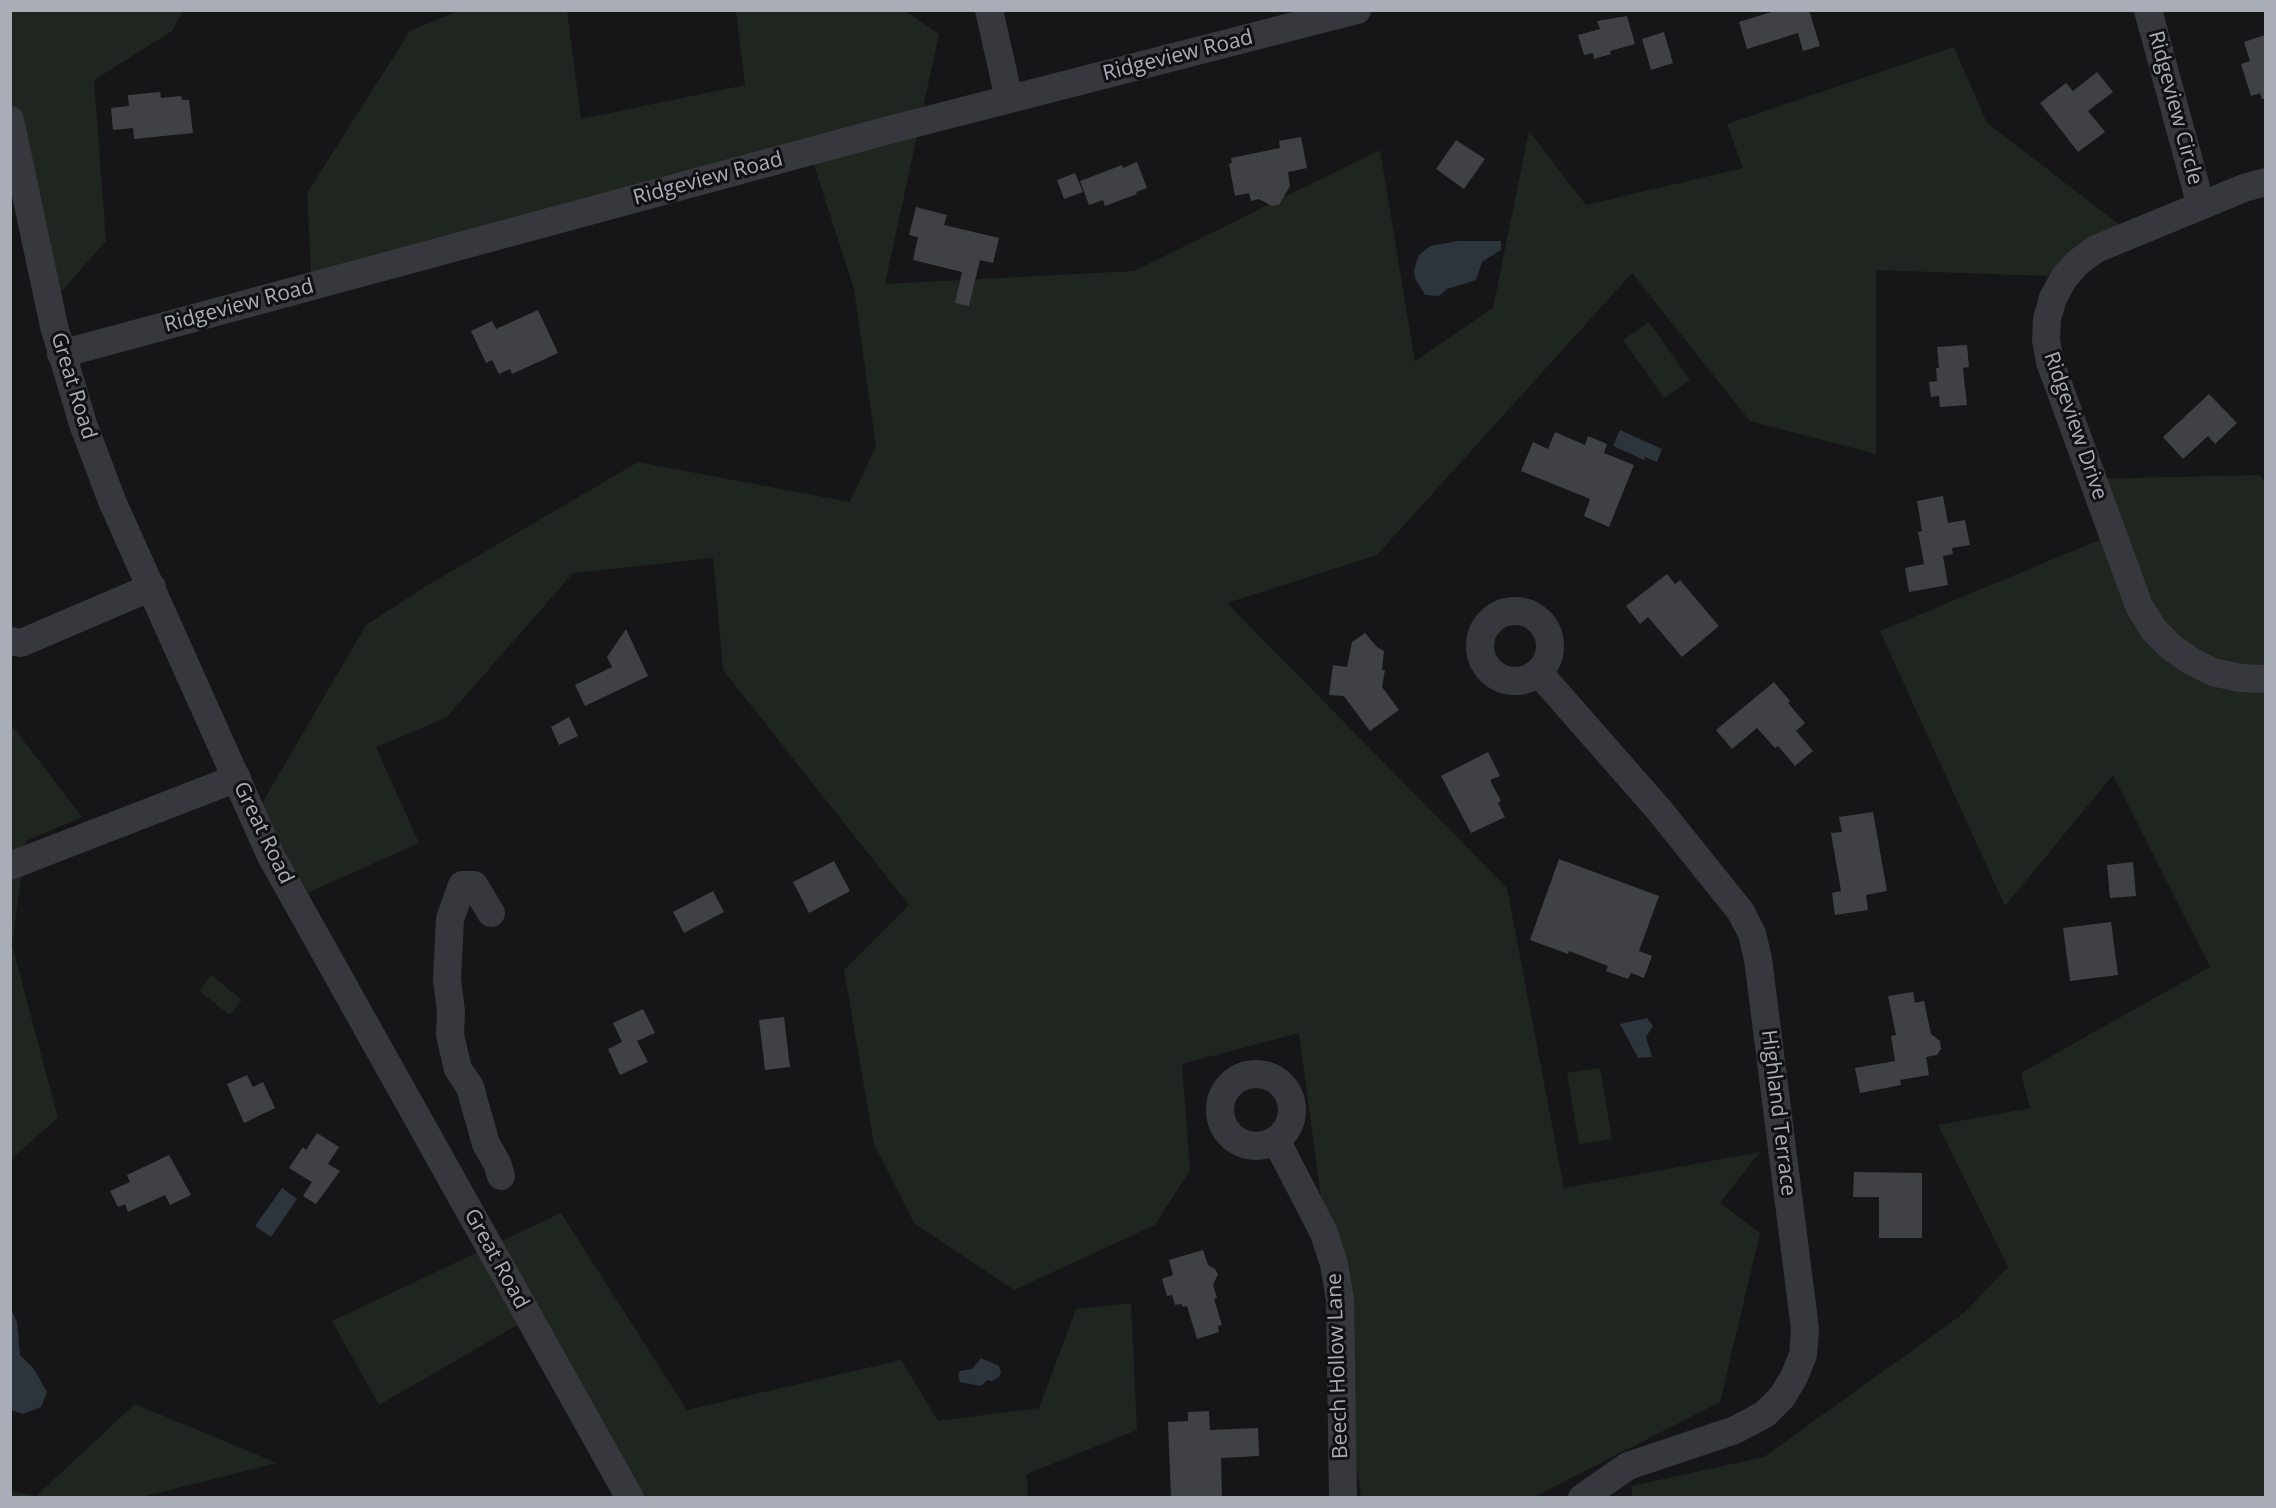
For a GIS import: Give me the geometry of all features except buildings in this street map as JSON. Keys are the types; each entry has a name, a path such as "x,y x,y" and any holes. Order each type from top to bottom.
{"street":[{"path":"989,10 1009,99"},
{"name":"Ridgeview Road","path":"61,354 1009,99 1356,10"},
{"name":"Ridgeview Circle","path":"2148,10 2201,206"},
{"name":"Great Road","path":"10,120 61,354 83,424 112,501 271,856 630,1497"},
{"name":"Ridgeview Drive","path":"2265,182 2244,188 2096,249 2077,263 2064,278 2053,298 2047,319 2046,340 2050,362 2139,606 2154,630 2172,648 2213,672 2240,678 2265,679"},
{"path":"10,640 21,643 152,586"},
{"name":"Highland Terrace","path":"1539,673 1667,820 1741,912 1752,934 1758,959 1805,1329 1803,1355 1794,1377 1782,1397 1765,1414 1735,1430 1628,1466 1582,1497"},
{"path":"10,866 237,778"},
{"path":"492,913 474,885 462,885 450,919 447,979 451,1012 450,1035 458,1069 470,1087 486,1144 497,1163 501,1176"},
{"name":"Beech Hollow Lane","path":"1276,1140 1324,1233 1334,1264 1340,1299 1343,1497"}],"shaded area":[{"path":"10,11 183,11 172,31 94,80 106,241 40,316 11,174"},
{"path":"458,11 567,11 581,119 745,85 736,11 905,11 939,34 885,284 1134,271 1380,150 1415,361 1493,308 1529,131 1586,205 1743,168 1727,124 1954,47 1987,123 2128,231 2075,277 1876,270 1876,454 1750,421 1632,273 1377,555 1227,603 1507,888 1564,1188 1760,1152 1720,1203 1760,1233 1720,1402 1534,1497 1361,1497 1299,1033 1182,1064 1190,1170 1155,1225 1014,1290 914,1223 874,1144 844,970 909,905 723,670 713,558 573,573 446,718 376,747 419,843 294,899 258,810 366,625 428,585 638,462 850,502 876,446 854,289 813,162 312,290 307,193 410,31"},
{"path":"1458,241 1501,241 1501,250 1482,262 1476,280 1447,289 1439,296 1425,295 1415,278 1414,270 1419,255 1430,246"},
{"path":"1649,322 1690,380 1664,398 1623,340"},
{"path":"1620,430 1662,449 1657,462 1645,457 1644,460 1613,446"},
{"path":"2260,475 2266,484 2265,1497 1633,1498 1631,1486 1764,1457 1964,1313 2008,1267 1938,1125 2030,1108 2021,1073 2210,967 2113,775 2005,906 1880,631 2104,538 2088,479"},
{"path":"10,723 82,817 26,841 12,945 58,1118 11,1159"},
{"path":"211,975 242,1000 230,1015 199,991"},
{"path":"1647,1018 1653,1026 1646,1037 1652,1057 1638,1058 1620,1024"},
{"path":"1600,1068 1612,1139 1579,1144 1567,1073"},
{"path":"282,1188 297,1199 271,1237 255,1226"},
{"path":"561,1213 687,1410 901,1360 938,1421 1039,1408 1076,1309 1131,1303 1137,1430 1027,1474 1028,1497 633,1497 531,1317 379,1405 332,1321"},
{"path":"11,1309 17,1322 20,1355 34,1369 47,1392 41,1407 23,1414 11,1410"},
{"path":"981,1358 999,1366 1001,1373 999,1377 992,1381 987,1380 981,1386 960,1382 958,1375 960,1371 972,1369"},
{"path":"135,1404 277,1463 142,1497 11,1497 11,1491 36,1496"}]}
